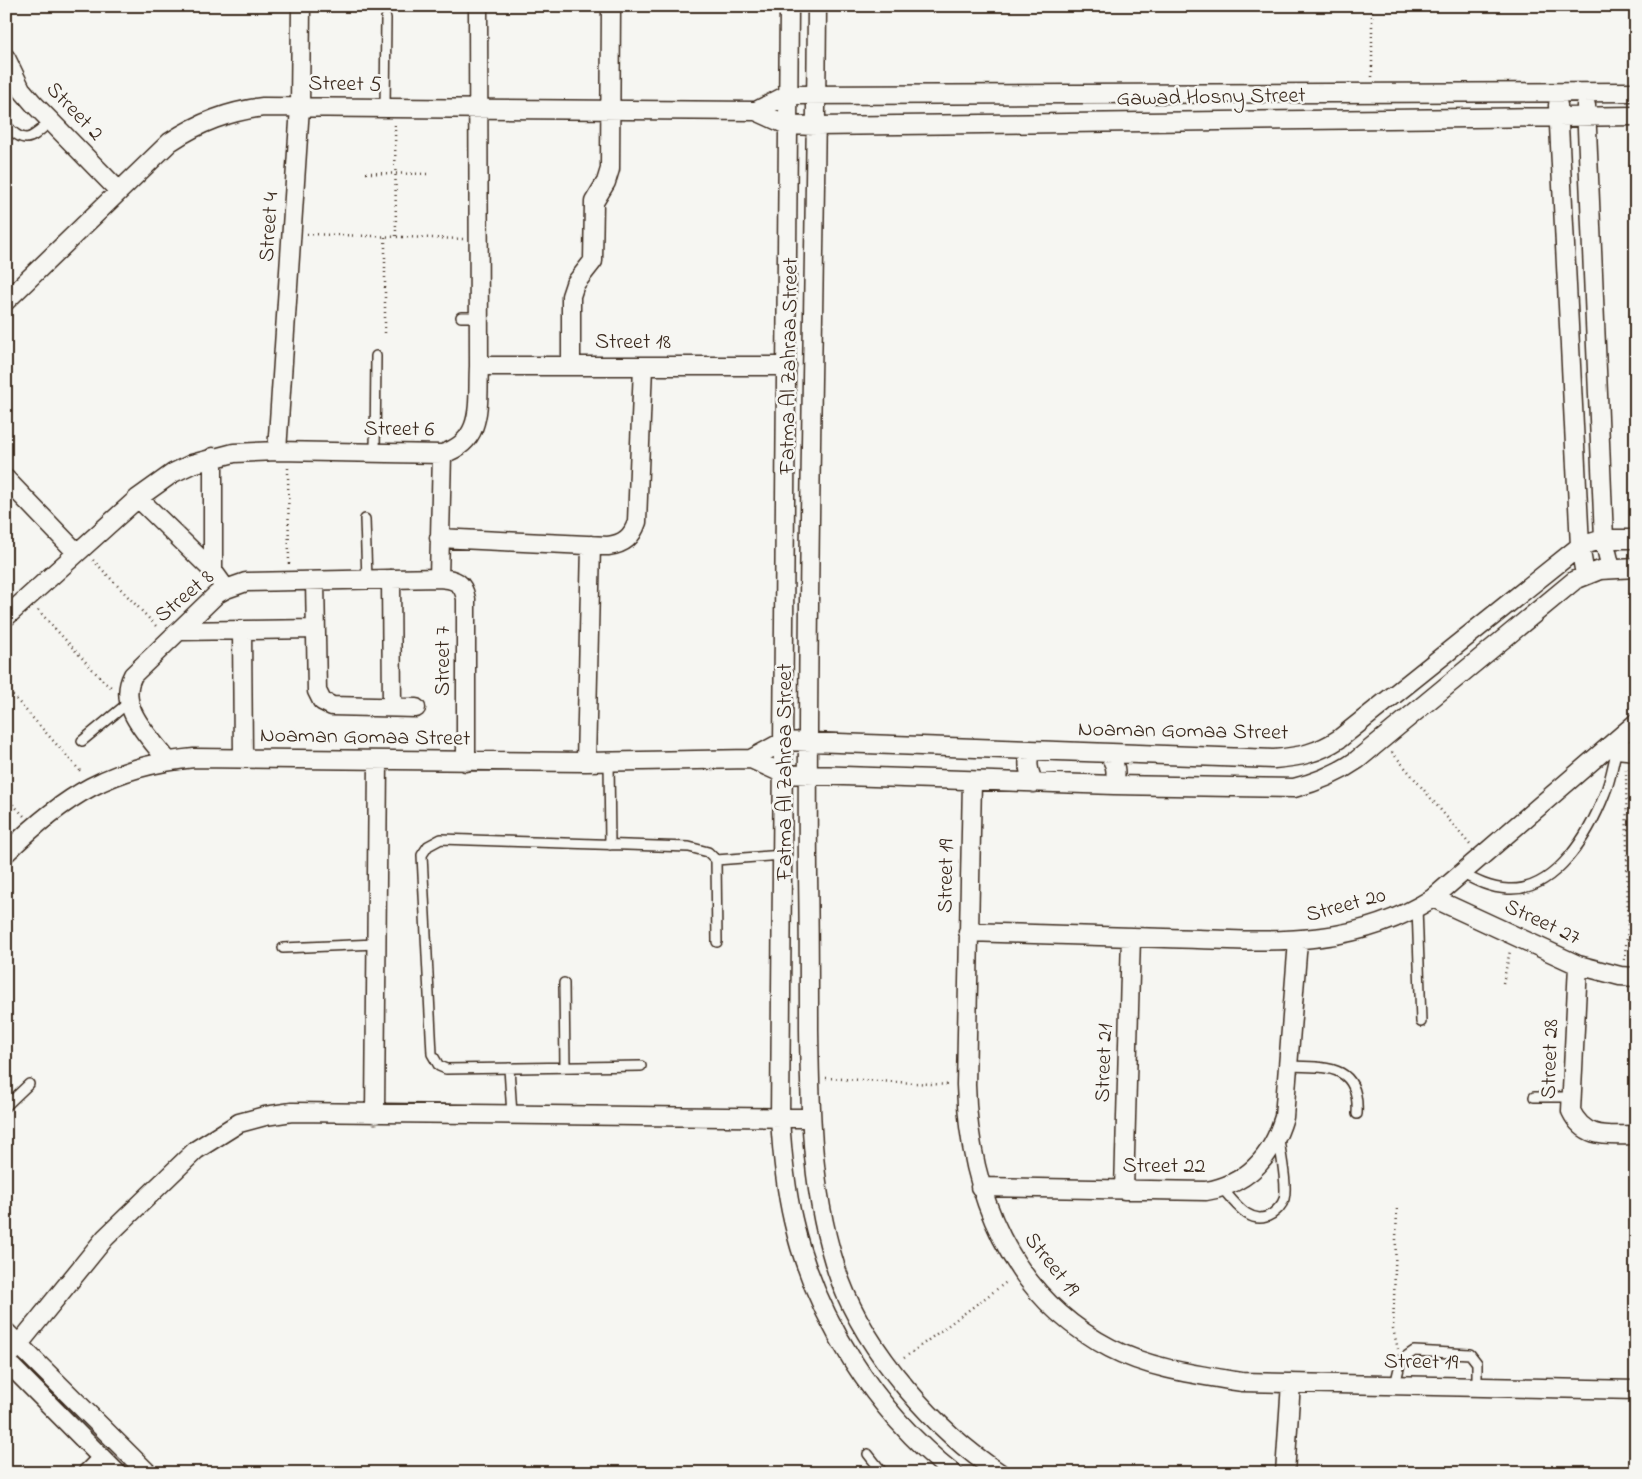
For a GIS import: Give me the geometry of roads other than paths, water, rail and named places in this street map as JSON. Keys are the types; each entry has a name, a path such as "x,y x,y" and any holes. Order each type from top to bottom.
{"street":[{"name":"Street 4","path":"282,451 300,107 301,6"},
{"name":"Street 6","path":"6,617 138,498 173,473 213,457 234,453 282,451 442,454 455,450 466,442 473,431 477,418 479,366 470,317 477,240 478,6"},
{"path":"571,366 571,296 575,284 593,261 594,202 606,182 610,169 612,6"},
{"name":"Fatma Al Zahraa Street","path":"788,6 787,366 780,1118 784,1170 793,1221 808,1271 837,1333 880,1398 932,1465 953,1473"},
{"name":"Fatma Al Zahraa Street","path":"817,6 807,742 810,1118 820,1200 829,1242 841,1282 861,1323 891,1368 943,1427 981,1460 1000,1473"},
{"name":"Street 2","path":"6,58 21,89 50,122 118,190"},
{"path":"1558,92 1580,546 1585,575"},
{"path":"1586,92 1604,539 1611,569"},
{"name":"Gawad Hosny Street","path":"787,95 1636,92"},
{"name":"Street 5","path":"756,111 787,95"},
{"name":"Street 5","path":"6,301 118,190 170,142 199,124 238,110 264,107 300,107 756,111 787,125"},
{"name":"Gawad Hosny Street","path":"787,125 1636,116"},
{"name":"Street 18","path":"479,366 787,366"},
{"path":"439,538 590,545 618,545 627,540 634,532 637,522 643,366"},
{"path":"439,578 442,454"},
{"path":"213,457 213,570"},
{"path":"6,479 80,551"},
{"path":"138,498 213,570 226,589"},
{"name":"Noaman Gomaa Street","path":"6,853 53,810 93,786 134,768 168,761 243,759 609,762 751,758 784,741 1274,759 1298,757 1320,751 1339,739 1566,555 1580,546 1604,539 1636,539"},
{"path":"586,762 590,545"},
{"name":"Noaman Gomaa Street","path":"751,758 784,774 1034,783 1294,788 1317,783 1338,773 1382,740 1575,580 1585,575 1611,569 1636,568"},
{"name":"Street 8","path":"127,698 133,674 226,589 246,582 439,578"},
{"name":"Street 7","path":"439,578 453,579 460,583 466,599 466,762"},
{"path":"391,579 392,708"},
{"path":"315,581 316,691 322,701 332,706 416,708"},
{"path":"174,635 242,630 316,629"},
{"path":"242,630 243,759"},
{"path":"127,698 132,712 168,761"},
{"name":"Street 20","path":"968,932 1298,941 1354,932 1418,907 1433,898 1480,857 1621,749 1636,723"},
{"path":"1030,750 1028,761 1029,773 1034,783"},
{"path":"1108,753 1116,768 1114,785"},
{"path":"374,1114 378,760"},
{"name":"Street 19","path":"972,781 966,1086 970,1145 980,1187 998,1231 1022,1272 1041,1297 1074,1326 1111,1349 1152,1364 1197,1375 1242,1382 1636,1390"},
{"name":"Street 27","path":"1433,898 1578,965 1628,977"},
{"name":"Street 21","path":"1124,1190 1131,937"},
{"name":"Street 22","path":"980,1187 1206,1191 1222,1188 1240,1180 1256,1168 1269,1153 1278,1136 1284,1117 1298,941"},
{"name":"Street 28","path":"1578,965 1571,1111 1577,1123 1587,1131 1600,1134 1636,1135"},
{"path":"115,1472 6,1360 12,1338 105,1238 196,1150 216,1135 239,1123 265,1116 292,1112 810,1118"},
{"path":"12,1338 148,1473"},
{"path":"1286,1473 1291,1383"},
{"path":"87,1473 102,1458"}],"lane":[{"path":"386,18 390,108"},
{"path":"6,125 18,138 24,139 34,135 50,122"},
{"path":"375,453 376,356"},
{"path":"365,519 367,580"},
{"path":"82,741 127,698"},
{"path":"1461,873 1486,886 1509,890 1539,883 1566,861 1590,825 1606,792 1621,749"},
{"path":"609,762 610,845"},
{"path":"641,1066 446,1069 439,1066 432,1054 422,855 428,846 441,840 689,847 708,852 716,860 717,942"},
{"path":"716,860 783,855"},
{"path":"1418,907 1421,1022"},
{"path":"283,948 376,944"},
{"path":"564,984 565,1067"},
{"path":"1288,1066 1330,1067 1344,1073 1353,1084 1358,1099 1356,1114"},
{"path":"509,1068 512,1115"},
{"path":"6,1106 29,1084"},
{"path":"1534,1097 1571,1097"},
{"path":"1222,1188 1244,1213 1256,1218 1268,1217 1278,1210 1284,1199 1278,1136"},
{"path":"1395,1385 1401,1360 1414,1351 1470,1354 1478,1364 1477,1387"},
{"path":"868,1454 883,1473"}]}
